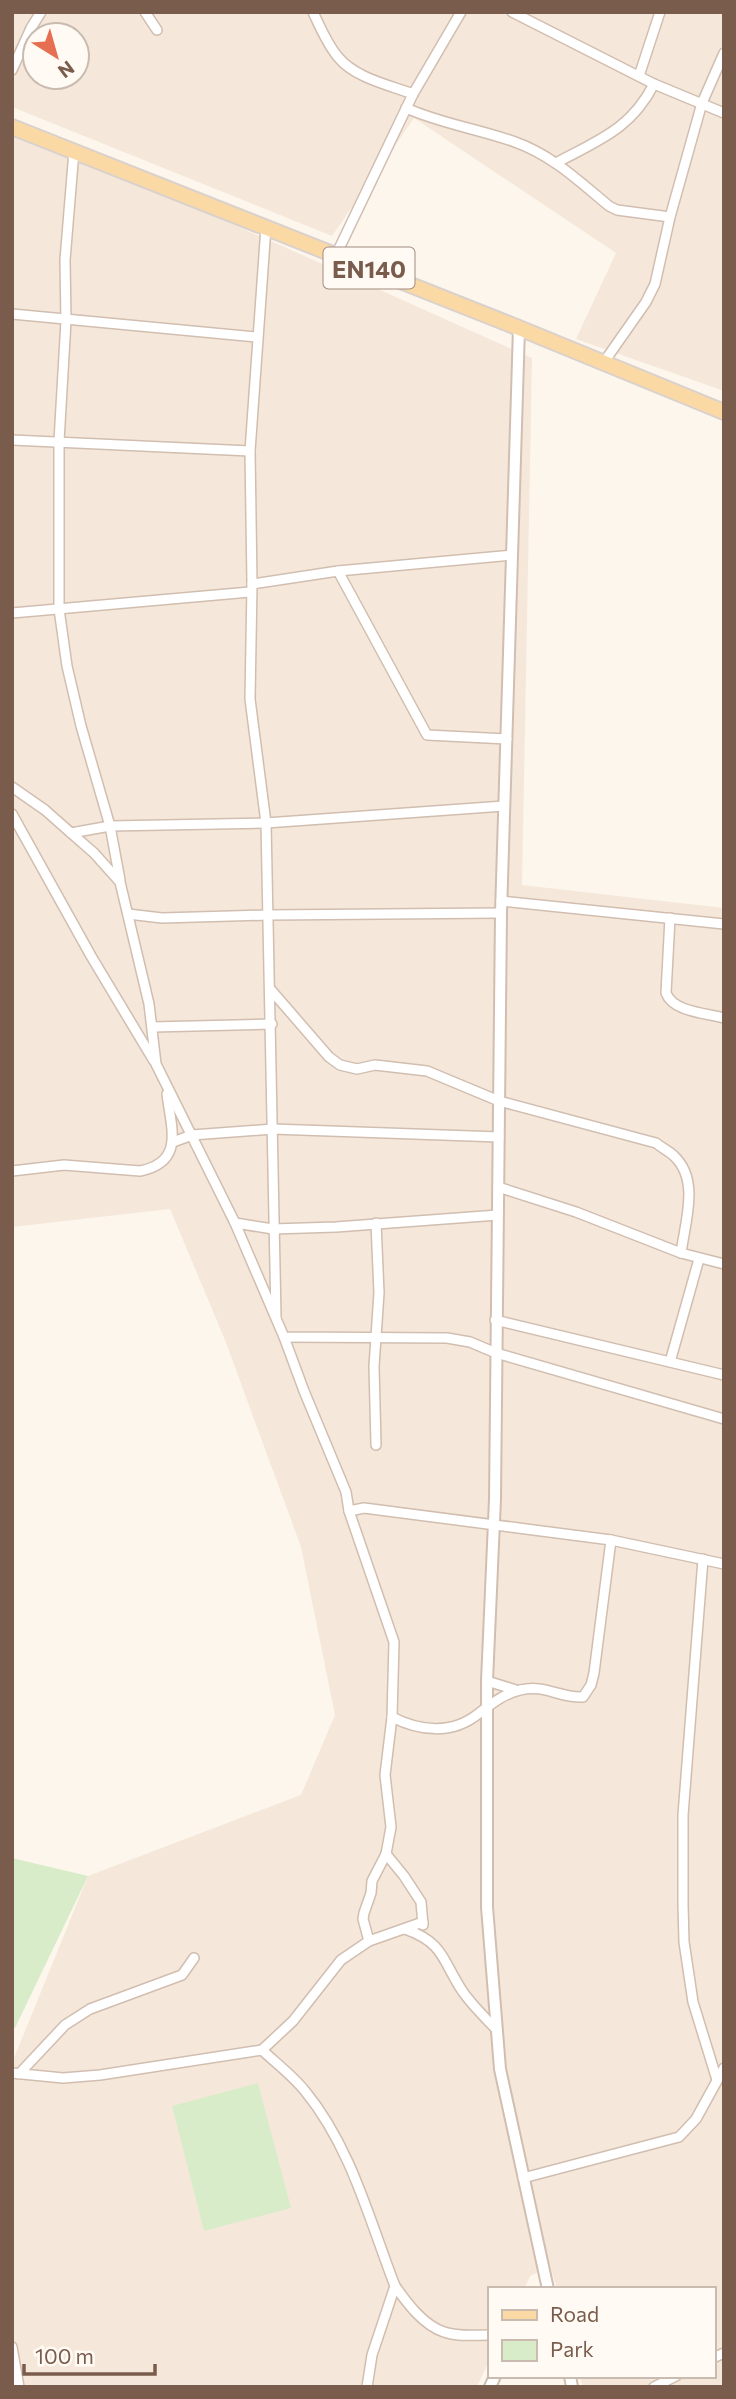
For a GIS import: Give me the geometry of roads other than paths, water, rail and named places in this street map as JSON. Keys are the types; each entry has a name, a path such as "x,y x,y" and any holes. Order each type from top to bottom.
{"main road":[{"name":"EN140","path":"12,127 724,412"}],"street":[{"path":"12,70 41,12"},
{"path":"145,12 157,30"},
{"path":"313,12 330,47 347,66 366,77 413,94"},
{"path":"335,255 413,94 461,12"},
{"path":"512,12 639,76 724,113"},
{"path":"639,76 660,12"},
{"path":"604,362 646,302 655,284 670,217 702,103 724,52"},
{"path":"556,163 621,126 644,103 654,83"},
{"path":"406,108 432,120 516,142 556,163 617,210 670,217"},
{"path":"74,151 65,260 66,321 59,441 60,609 67,666 110,826 120,882 141,966 156,1064"},
{"path":"266,227 250,451 250,699 266,823 276,1317"},
{"path":"12,314 257,337"},
{"path":"519,328 501,907 494,1524 486,1681 487,1907 500,2069 548,2287"},
{"path":"12,440 250,451"},
{"path":"12,613 251,588 338,571 512,555"},
{"path":"338,571 427,735 507,739"},
{"path":"12,787 45,810 94,853 120,882"},
{"path":"71,833 110,826 266,823 505,806"},
{"path":"12,814 91,956 156,1064 235,1223 346,1492 349,1511 394,1642 392,1717 385,1774 391,1827 386,1854 372,1881 372,1893 364,1913 369,1941"},
{"path":"128,914 162,918 501,907 724,924"},
{"path":"670,918 666,993 668,999 675,1005 724,1018"},
{"path":"271,990 329,1057 340,1065 357,1069 375,1065 427,1071 499,1101 656,1143 675,1157 687,1173 689,1193 681,1252"},
{"path":"152,1027 272,1024"},
{"path":"12,1171 57,1165 140,1171 162,1163 173,1142 167,1089"},
{"path":"173,1142 191,1135 273,1129 499,1137"},
{"path":"498,1187 576,1212 699,1259 724,1264"},
{"path":"235,1223 273,1229 498,1215"},
{"path":"376,1223 379,1293 374,1366 376,1445"},
{"path":"670,1362 699,1259"},
{"path":"495,1320 724,1375"},
{"path":"284,1337 447,1338 470,1342 496,1353 724,1419"},
{"path":"346,1492 364,1508"},
{"path":"349,1511 364,1508 611,1540 724,1564"},
{"path":"392,1717 415,1728 434,1729 450,1727 471,1719 516,1690 537,1687 571,1698 583,1697 594,1673 611,1540"},
{"path":"703,1559 683,1815 683,1905 684,1942 692,2002 717,2080"},
{"path":"486,1681 516,1690"},
{"path":"386,1854 421,1902 424,1936"},
{"path":"16,2073 64,2078 100,2075 262,2050 293,2021 341,1960 369,1941 423,1922"},
{"path":"405,1929 424,1936 445,1959 463,1992 497,2030"},
{"path":"16,2073 65,2025 90,2009 182,1975 194,1958"},
{"path":"262,2050 303,2088 340,2142 395,2286 410,2306 431,2325 444,2332 488,2335"},
{"path":"523,2178 680,2137 696,2119 724,2068"},
{"path":"538,2287 544,2273"},
{"path":"367,2387 372,2355 395,2286"},
{"path":"12,2347 19,2387"},
{"path":"654,2387 672,2378"}]}
